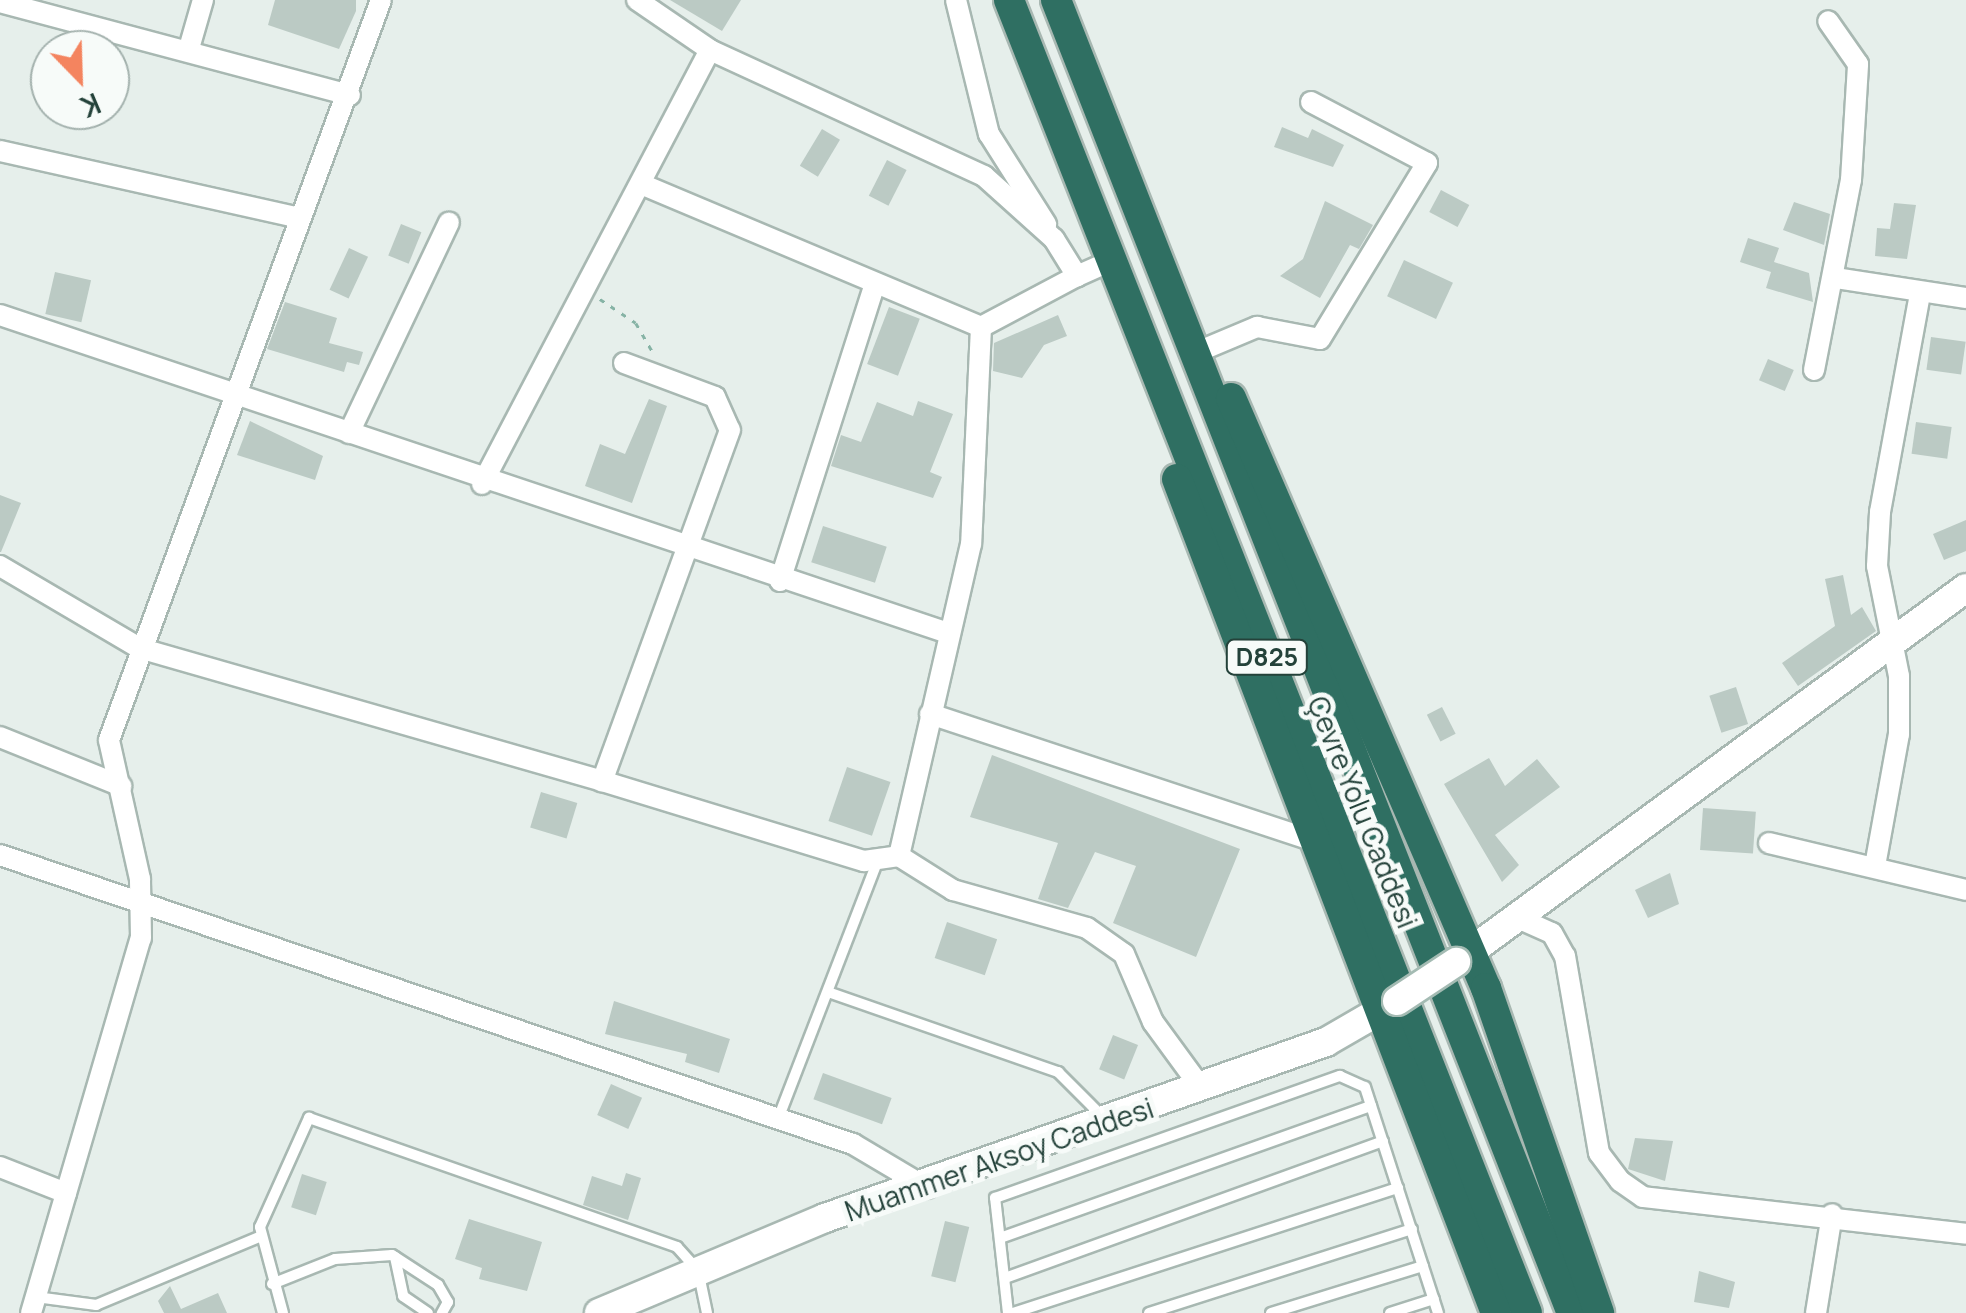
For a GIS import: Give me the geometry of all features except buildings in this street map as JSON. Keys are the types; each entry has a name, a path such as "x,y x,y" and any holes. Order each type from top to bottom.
{"highway":[{"name":"Çevre Yolu Caddesi","path":"1009,0 1527,1313"},
{"name":"Çevre Yolu Caddesi","path":"1056,0 1185,320 1572,1313"},
{"path":"1110,261 1192,529 1312,840 1391,1004 1496,1313"},
{"path":"1185,320 1259,447 1463,956 1598,1313"}],"street":[{"path":"190,46 203,0"},
{"path":"33,1305 125,1014 143,908 109,740 295,217 350,95 381,0"},
{"path":"637,0 710,50 984,176 1054,238"},
{"path":"956,0 989,134 1078,276"},
{"path":"10,3 190,46 350,95"},
{"path":"1814,370 1835,278 1858,64 1828,21"},
{"path":"482,484 590,285 710,50"},
{"path":"1202,350 1258,327 1320,338 1427,163 1311,102"},
{"path":"0,151 295,217"},
{"path":"641,184 874,286 982,327 1110,261"},
{"path":"350,433 449,222"},
{"path":"1835,278 1966,298"},
{"path":"780,582 874,286"},
{"path":"1875,866 1899,734 1899,676 1888,646 1880,512 1920,293"},
{"path":"0,315 350,433 482,484 948,633"},
{"path":"900,856 948,633 972,544 982,327"},
{"path":"602,781 730,430 716,397 624,363"},
{"path":"0,566 139,648 877,864 900,856"},
{"name":"Muammer Aksoy Caddesi","path":"599,1313 698,1270 1326,1042 1391,1004 1518,918 1966,588"},
{"path":"930,714 1312,840"},
{"path":"0,737 120,786"},
{"path":"1769,843 1966,890"},
{"path":"0,854 143,908 853,1144 927,1188"},
{"path":"900,856 954,890 1087,928 1124,954 1153,1022 1202,1089"},
{"path":"1518,918 1552,933 1565,956 1600,1153 1620,1180 1643,1197 1965,1228"},
{"path":"0,1167 66,1193"},
{"path":"1816,1313 1832,1214"}],"lane":[{"path":"778,1119 877,864"},
{"path":"828,992 1058,1072 1108,1124"},
{"path":"1398,1188 1011,1313 995,1198 1330,1077 1360,1083 1371,1106 1424,1266 1438,1313"},
{"path":"1000,1238 1371,1106"},
{"path":"282,1313 259,1237 265,1205 309,1118 676,1248 698,1270 707,1313"},
{"path":"1005,1278 1383,1141"},
{"path":"1149,1313 1412,1229"},
{"path":"33,1305 96,1305 259,1237"},
{"path":"272,1284 362,1253 395,1257 438,1285 448,1302 442,1313"},
{"path":"395,1257 402,1296 428,1313"},
{"path":"1271,1313 1424,1266"},
{"path":"1390,1313 1434,1299"}],"path":[{"path":"590,285 636,323 663,376"}]}
